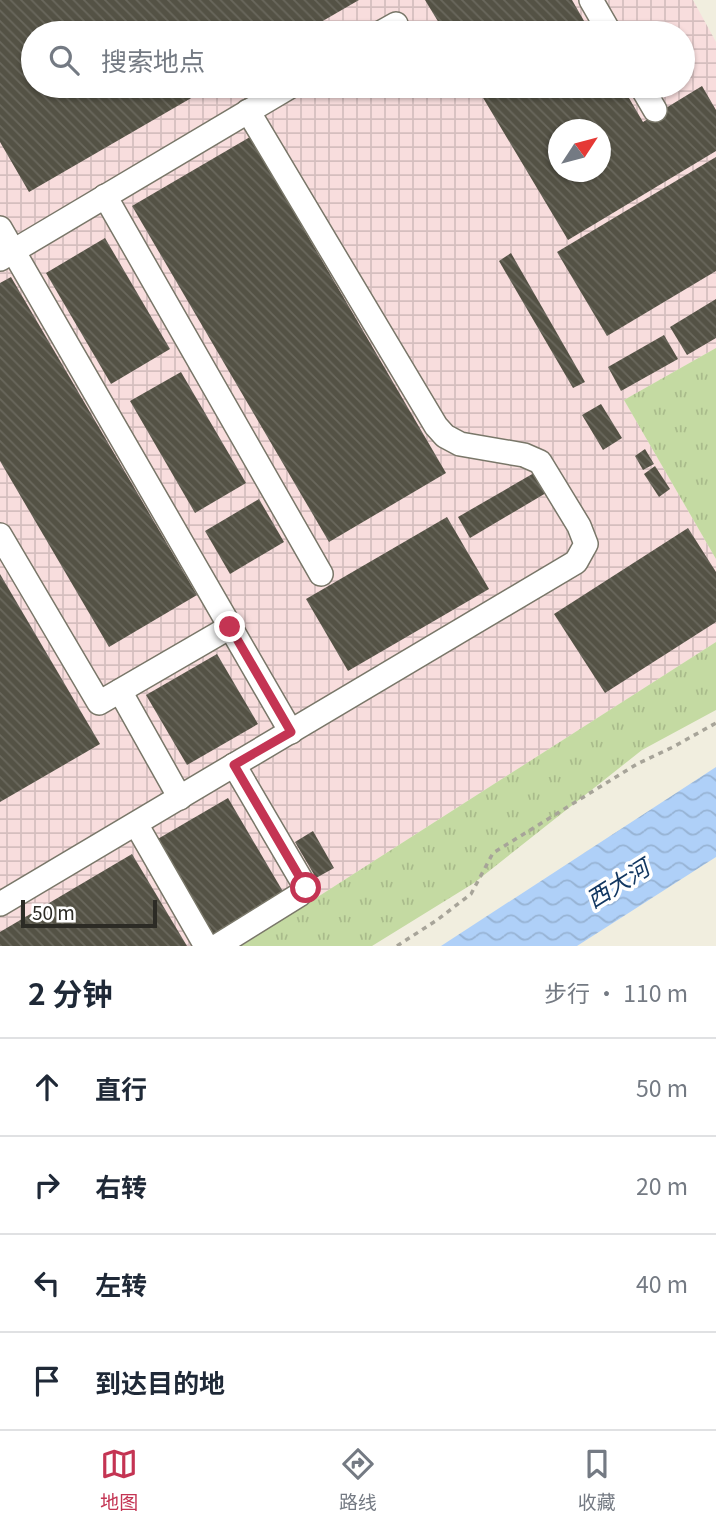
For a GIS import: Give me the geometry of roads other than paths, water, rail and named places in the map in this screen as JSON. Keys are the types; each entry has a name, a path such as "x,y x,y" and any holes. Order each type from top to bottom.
{"lane":[{"path":"591,0 604,21"},
{"path":"7,255 270,98"},
{"path":"648,98 655,110"},
{"path":"0,904 576,562 586,544 579,526 540,462 524,455 460,444 445,436 436,426 248,111"},
{"path":"105,196 321,574"},
{"path":"0,229 7,255 291,732"},
{"path":"0,535 99,703 230,627"},
{"path":"120,691 180,797"},
{"path":"217,946 306,888 234,765"},
{"path":"136,824 206,946 209,946"}],"water":[{"name":"西大河","path":"716,767 716,857 577,946 441,946"}]}
